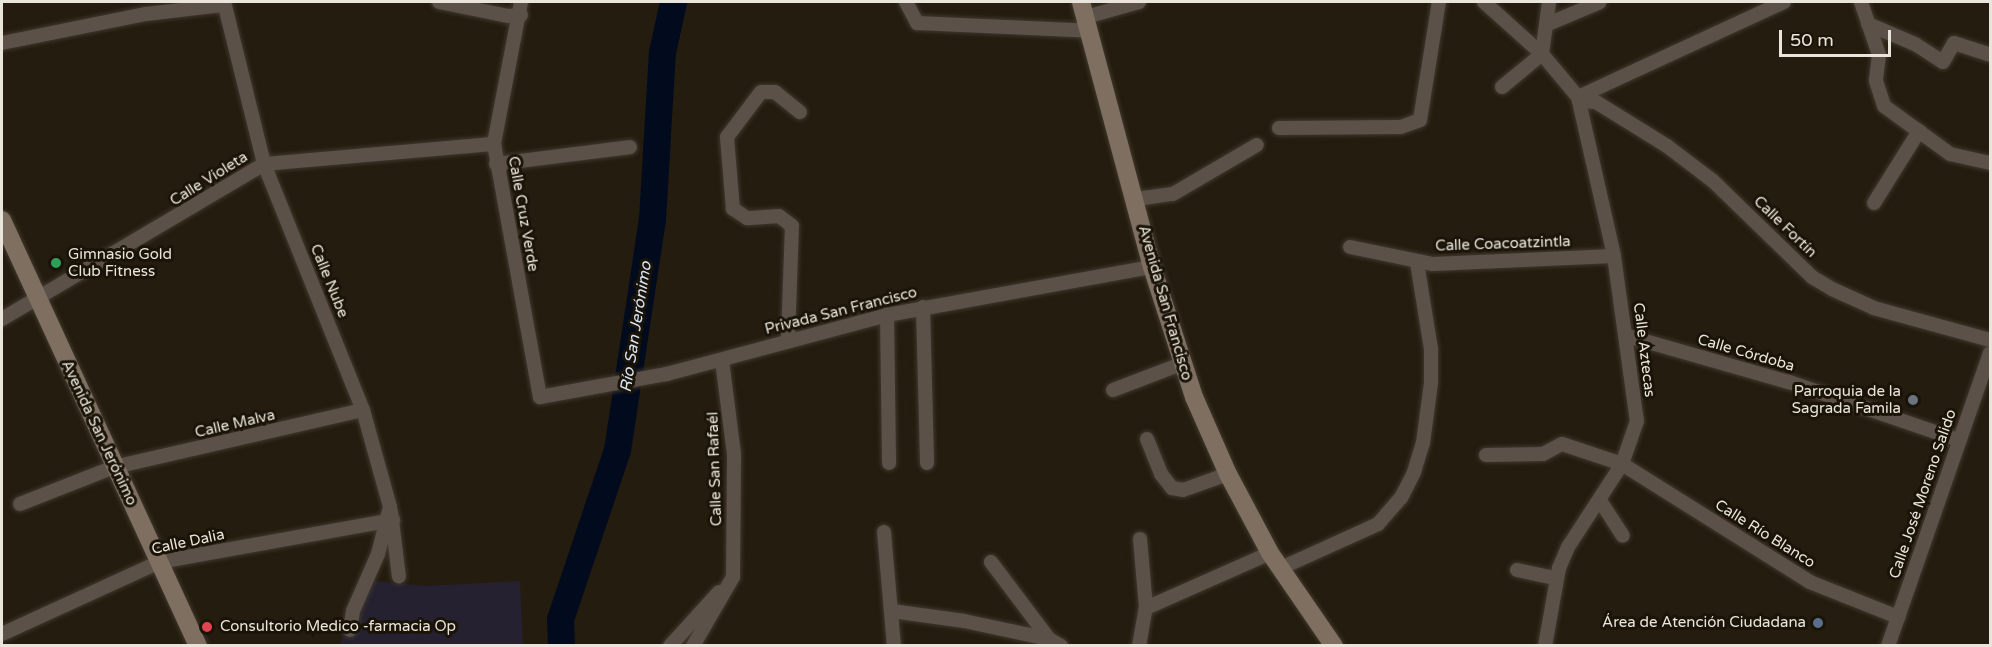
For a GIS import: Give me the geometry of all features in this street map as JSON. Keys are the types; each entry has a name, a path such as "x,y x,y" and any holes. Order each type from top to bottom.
{"street":[{"path":"439,2 508,16 521,8"},
{"path":"906,2 917,23 1086,16 1139,2"},
{"path":"1279,128 1401,127 1420,120 1439,2"},
{"name":"Calle Aztecas","path":"1484,2 1542,54 1578,99 1614,256 1627,336 1637,421 1622,464 1600,502 1568,547 1556,578 1545,645"},
{"path":"1503,87 1542,54 1548,24 1549,2"},
{"path":"1548,24 1600,2"},
{"path":"1578,99 1784,2"},
{"path":"1861,2 1879,55 1876,81 1884,106 1956,156 1990,163"},
{"path":"2,43 145,8 224,3"},
{"name":"Calle Nube","path":"224,3 264,164 363,410 390,516 399,577"},
{"name":"Calle Cruz Verde","path":"521,8 494,144 540,397"},
{"name":"Avenida San Francisco","path":"1086,16 1152,267 1181,364 1228,474 1270,553 1329,643"},
{"path":"1868,24 1915,44 1943,62 1954,43 1990,55"},
{"path":"788,339 792,226 779,216 747,218 733,209 727,137 761,92 775,92 800,112"},
{"name":"Calle Fortín","path":"1578,99 1596,102 1667,146 1713,181 1812,277 1832,289 1874,308 1990,340"},
{"path":"1874,203 1919,132"},
{"name":"Calle Violeta","path":"2,319 264,164 494,144"},
{"path":"1136,200 1173,194 1257,145"},
{"path":"496,164 630,147"},
{"name":"Avenida San Jerónimo","path":"2,220 198,645"},
{"path":"1350,247 1417,263"},
{"name":"Calle Coacoatzintla","path":"1281,568 1378,524 1401,498 1413,472 1423,443 1431,383 1431,349 1417,263 1614,256"},
{"name":"Privada San Francisco","path":"540,397 579,393 667,374 722,360 788,339 923,307 1152,267"},
{"path":"923,307 927,463"},
{"path":"887,315 889,463"},
{"name":"Calle Córdoba","path":"1627,336 1789,381 1958,440"},
{"name":"Calle José Moreno Salido","path":"1888,645 1990,353"},
{"name":"Calle San Rafaél","path":"693,645 733,577 734,454 722,360"},
{"path":"1113,390 1181,364"},
{"name":"Calle Malva","path":"20,504 114,467 363,410"},
{"path":"1147,439 1161,474 1172,488 1183,490 1228,474"},
{"name":"Calle Río Blanco","path":"1486,455 1543,454 1562,444 1622,464 1810,582 1898,617"},
{"path":"1600,502 1623,536"},
{"path":"350,630 357,598 371,572 390,516"},
{"name":"Calle Dalia","path":"2,634 159,562 390,516"},
{"path":"884,532 894,645"},
{"path":"1139,645 1146,608 1140,539"},
{"path":"1146,608 1270,553"},
{"path":"991,562 1055,642"},
{"path":"1517,570 1556,578"},
{"path":"670,645 733,577"},
{"path":"892,611 1055,642"}],"shaded area":[{"path":"366,580 426,586 520,581 523,645 340,646 350,607"}],"waterway":[{"name":"Río San Jerónimo","path":"561,646 560,619 617,450 652,219 662,52 673,2"}],"place":[{"name":"Gimnasio Gold Club Fitness","path":"56,263"},
{"name":"Parroquia de la Sagrada Famila","path":"1913,400"},
{"name":"Área de Atención Ciudadana","path":"1818,623"},
{"name":"Consultorio Medico -farmacia Op","path":"207,627"}]}
